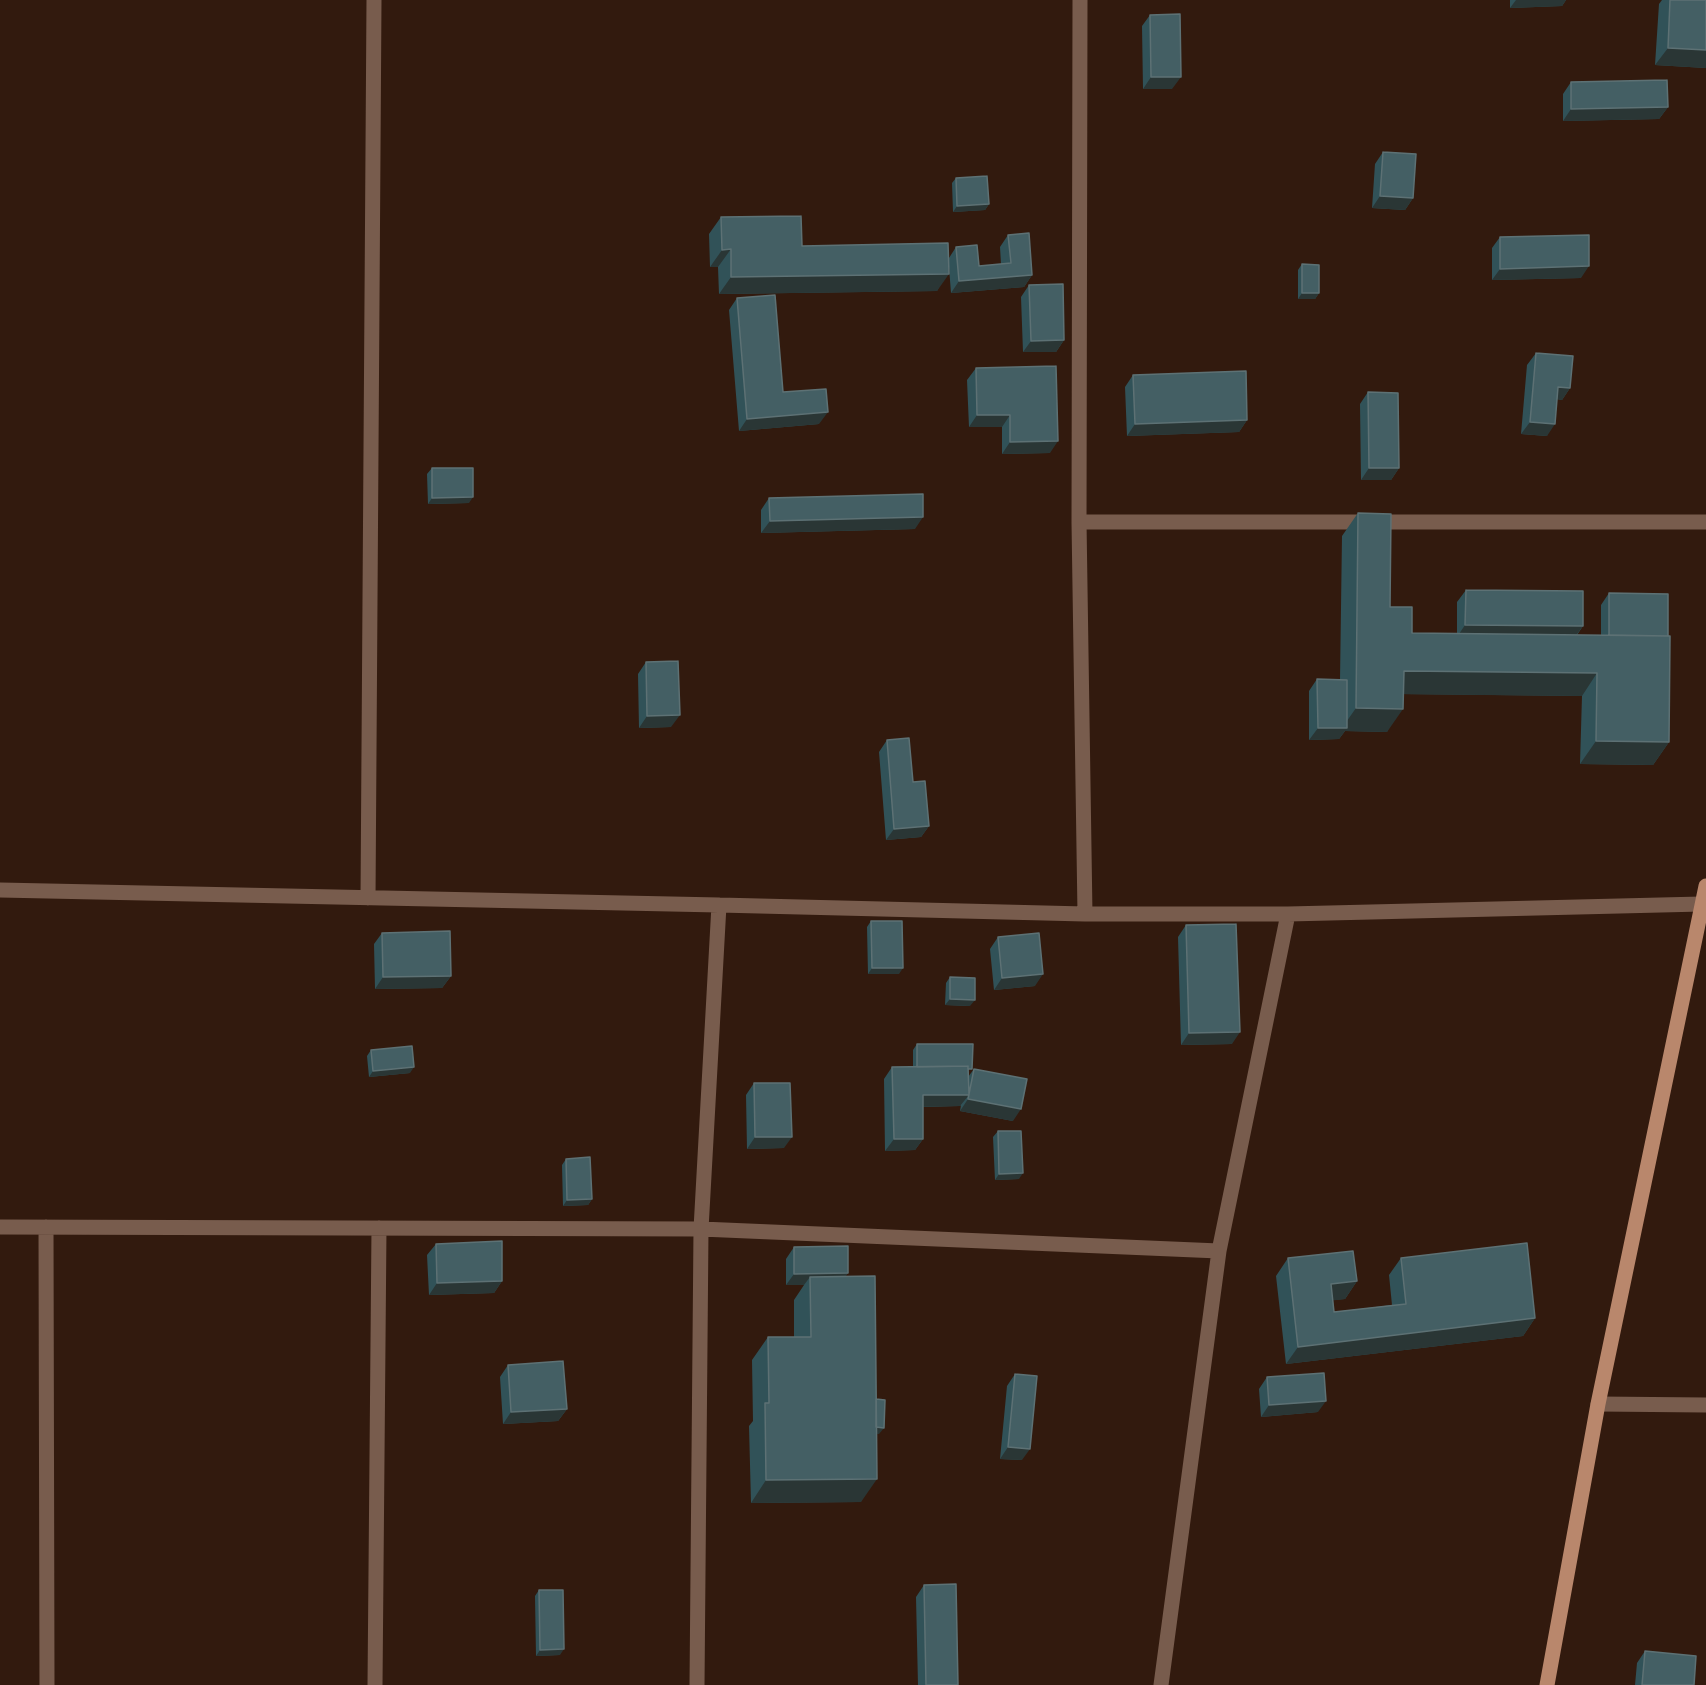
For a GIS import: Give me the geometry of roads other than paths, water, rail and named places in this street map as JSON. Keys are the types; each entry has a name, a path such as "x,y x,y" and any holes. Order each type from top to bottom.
{"main road":[{"path":"1547,1685 1598,1404 1706,886"}],"street":[{"path":"368,898 374,0"},
{"path":"1080,0 1079,522 1085,914"},
{"path":"1079,522 1706,522"},
{"path":"0,890 1085,914 1288,914 1702,904"},
{"path":"697,1685 700,1229 719,905"},
{"path":"1161,1685 1219,1251 1288,914"},
{"path":"0,1227 700,1229 1219,1251"},
{"path":"46,1227 47,1685"},
{"path":"375,1685 379,1228"},
{"path":"1598,1404 1706,1405"}]}
